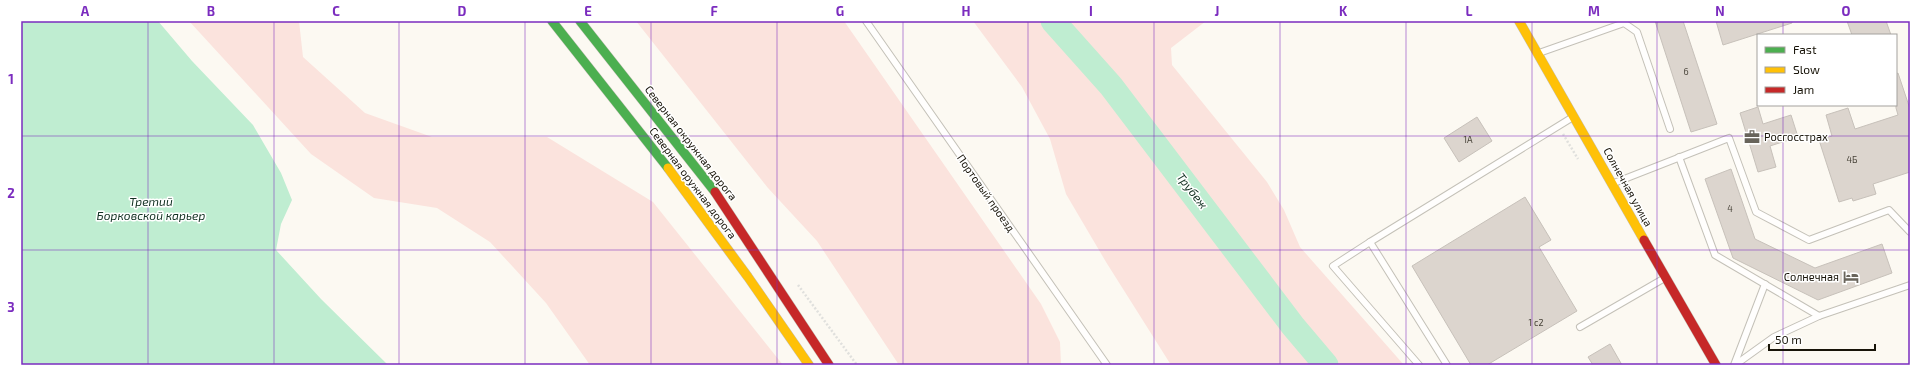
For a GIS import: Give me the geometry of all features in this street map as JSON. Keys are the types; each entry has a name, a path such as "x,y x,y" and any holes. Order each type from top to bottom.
{"main road":[{"name":"Северная оружная дорога","path":"552,21 697,206 764,299 809,365"},
{"name":"Северная окружная дорога","path":"580,21 713,188 829,365"},
{"name":"Солнечная улица","path":"1519,21 1716,365"}],"lane":[{"name":"Портовый проезд","path":"866,21 1107,365"},
{"path":"1538,54 1624,23 1637,32 1670,129"},
{"path":"1419,365 1333,266 1574,116"},
{"path":"1613,184 1729,138 1756,212 1810,240 1889,210 1910,232"},
{"path":"1679,157 1715,255 1819,316"},
{"path":"1370,242 1447,365"},
{"path":"1580,327 1665,278"},
{"path":"1735,365 1765,284"},
{"path":"1735,365 1774,337 1819,316 1910,285"}],"shaded area":[{"path":"189,21 299,21 303,57 365,113 432,137 547,137 653,202 783,365 590,365 546,303 490,242 437,208 374,198 311,154"},
{"path":"636,21 844,21 1041,304 1060,342 1061,365 899,365 817,241 768,188"},
{"path":"973,21 1206,21 1171,48 1172,65 1267,182 1284,210 1300,247 1404,365 1171,365 1106,262 1066,194 1050,139 1022,87"}],"water":[{"name":"Третий Борковской карьер","path":"21,21 158,21 192,61 253,125 281,173 292,200 281,224 276,250 321,299 388,365 21,365"}],"building":[{"path":"1655,21 1683,21 1717,124 1691,132"},
{"path":"1716,21 1792,21 1792,23 1723,45"},
{"path":"1847,21 1886,21 1891,34 1852,34"},
{"path":"1897,74 1910,109 1910,172 1873,184 1876,194 1853,201 1852,198 1839,202 1819,140 1832,136 1826,115 1848,108 1855,129 1898,115 1896,108"},
{"path":"1758,107 1763,124 1791,115 1798,137 1770,146 1776,167 1758,172 1740,113"},
{"path":"1477,117 1492,141 1459,162 1444,138"},
{"path":"1731,169 1755,239 1815,268 1882,244 1892,273 1818,300 1733,258 1705,179"},
{"path":"1525,197 1551,240 1539,247 1577,311 1487,365 1471,365 1412,266"},
{"path":"1610,344 1622,365 1593,365 1588,357"}],"waterway":[{"name":"Трубеж","path":"1053,21 1111,86 1293,326 1326,365"}],"traffic: fast":[{"path":"552,21 668,168"},
{"path":"580,21 715,192"}],"traffic: slow":[{"path":"1519,21 1644,240"},
{"path":"668,168 748,277 809,365"}],"traffic: jam":[{"path":"715,192 829,365"},
{"path":"1644,240 1716,365"}],"place":[{"name":"Росгосстрах","path":"1752,137"},
{"name":"Солнечная","path":"1851,277"}]}
